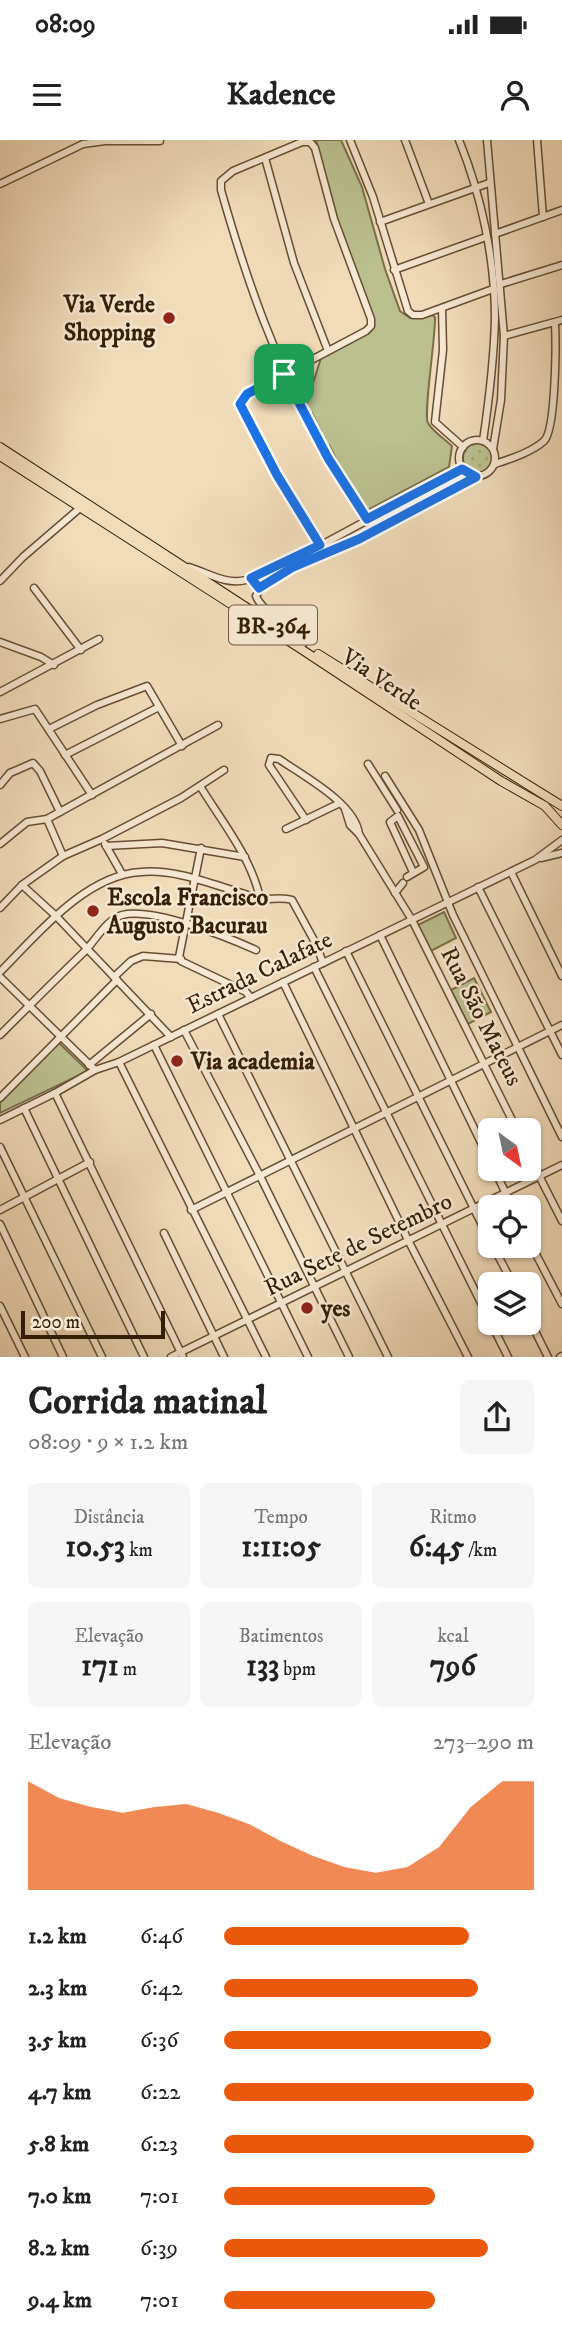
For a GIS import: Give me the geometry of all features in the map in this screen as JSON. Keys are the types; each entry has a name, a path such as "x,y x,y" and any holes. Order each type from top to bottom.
{"main road":[{"name":"Via Verde","path":"0,447 303,644 562,806"},
{"name":"Via Verde","path":"0,456 301,649 500,781 549,809 562,825"}],"street":[{"path":"350,140 373,197 406,308 411,314 422,315 492,289"},
{"path":"405,140 429,204"},
{"path":"459,140 486,237 495,315 493,369 484,441"},
{"path":"486,140 504,337 501,400 493,449 495,464"},
{"path":"537,140 543,217"},
{"path":"0,184 57,155 89,143 160,141"},
{"path":"328,554 277,475 240,404 247,394 284,374 366,331 371,326 371,319 334,219 317,153 310,142 302,142 233,171 221,181 243,265 284,374 328,458 372,524 373,532"},
{"path":"265,158 286,236 328,351"},
{"path":"380,222 489,183"},
{"path":"495,234 562,210"},
{"path":"394,270 486,237"},
{"path":"501,284 562,265"},
{"path":"442,308 443,351 435,422 463,447"},
{"path":"251,578 259,588 476,477 487,474 495,464 541,443 547,436 558,322 504,337"},
{"path":"476,477 462,469 459,458 463,447 473,440 484,441 493,449"},
{"path":"181,564 236,583 251,578 462,469"},
{"path":"0,581 23,557 80,508"},
{"path":"277,565 282,574"},
{"path":"34,588 81,650"},
{"name":"Via Verde","path":"259,588 256,596 259,606 277,618 303,644"},
{"path":"0,692 99,639"},
{"path":"0,642 34,654 54,665"},
{"path":"49,729 97,705 147,686 182,746"},
{"path":"65,755 159,707"},
{"path":"0,719 35,709 92,795"},
{"path":"0,844 27,822 60,812 218,725"},
{"path":"306,820 270,765 271,758 279,758 343,806"},
{"path":"0,785 10,773 33,764 40,771 60,812"},
{"path":"368,764 423,864 422,868 407,877 395,893"},
{"path":"0,908 22,885 63,856 104,843 223,770"},
{"path":"385,776 419,831 448,902 562,1137"},
{"path":"200,786 245,857 260,898"},
{"path":"286,829 343,806"},
{"name":"Rua São Mateus","path":"343,806 356,821 359,834 412,920 511,1118"},
{"path":"396,813 390,822 407,877"},
{"path":"47,818 63,856"},
{"name":"Estrada Calafate","path":"0,1120 55,1093 92,1068 119,1062 511,872 535,860 562,840"},
{"path":"104,843 162,843 245,857"},
{"path":"104,843 122,874"},
{"path":"181,959 180,952 188,924 201,848"},
{"name":"Estrada Calafate","path":"535,860 562,853"},
{"path":"151,1014 92,1068 0,975 56,916 83,894 122,874 142,872 195,878 260,898 292,900 323,963"},
{"path":"511,872 562,976"},
{"path":"22,885 56,916 171,1037"},
{"path":"478,887 562,1055"},
{"path":"0,1035 112,921 124,914 188,924 256,950"},
{"path":"380,935 478,1136"},
{"path":"346,951 478,1218"},
{"path":"2,1094 131,961 143,956 181,959 246,992 251,998"},
{"path":"314,967 478,1296"},
{"path":"283,982 468,1357"},
{"path":"218,1014 388,1357"},
{"path":"191,1210 562,1025"},
{"path":"184,1030 349,1357"},
{"path":"154,1045 308,1357"},
{"path":"119,1062 266,1357"},
{"path":"55,1093 182,1354"},
{"path":"24,1108 144,1357"},
{"path":"0,1147 102,1357"},
{"path":"0,1210 90,1162"},
{"name":"Rua Sete de Setembro","path":"541,1174 562,1164"},
{"path":"541,1179 562,1221"},
{"path":"500,1181 505,1193"},
{"name":"Rua Sete de Setembro","path":"171,1357 182,1354 281,1302 528,1181"},
{"path":"0,1224 63,1357"},
{"path":"164,1233 224,1357"},
{"path":"538,1258 562,1304"},
{"path":"0,1306 24,1357"},
{"path":"497,1335 508,1357"},
{"path":"537,1335 548,1357"}],"green space":[{"path":"316,140 341,140 362,187 400,311 410,318 432,315 435,317 427,417 430,426 452,446 449,467 364,512 339,471 341,469 329,445 325,446 318,434 321,431 312,413 309,415 305,409 321,358 371,329"},
{"path":"478,443 489,447 493,458 489,469 478,473 467,469 463,458 467,447"},
{"path":"444,912 456,938 431,951 418,925"},
{"path":"474,978 491,1012 468,1024 451,990"},
{"path":"57,1041 88,1071 0,1113 0,1099"}],"place":[{"name":"Via Verde Shopping","path":"169,318"},
{"name":"Escola Francisco Augusto Bacurau","path":"93,911"},
{"name":"Via academia","path":"177,1061"},
{"name":"yes","path":"307,1308"}],"route":[{"path":"284,374 328,458 367,519 462,469 476,477 359,539 293,567 259,588 251,578 320,545 277,475 240,404 247,394 284,374"}]}
